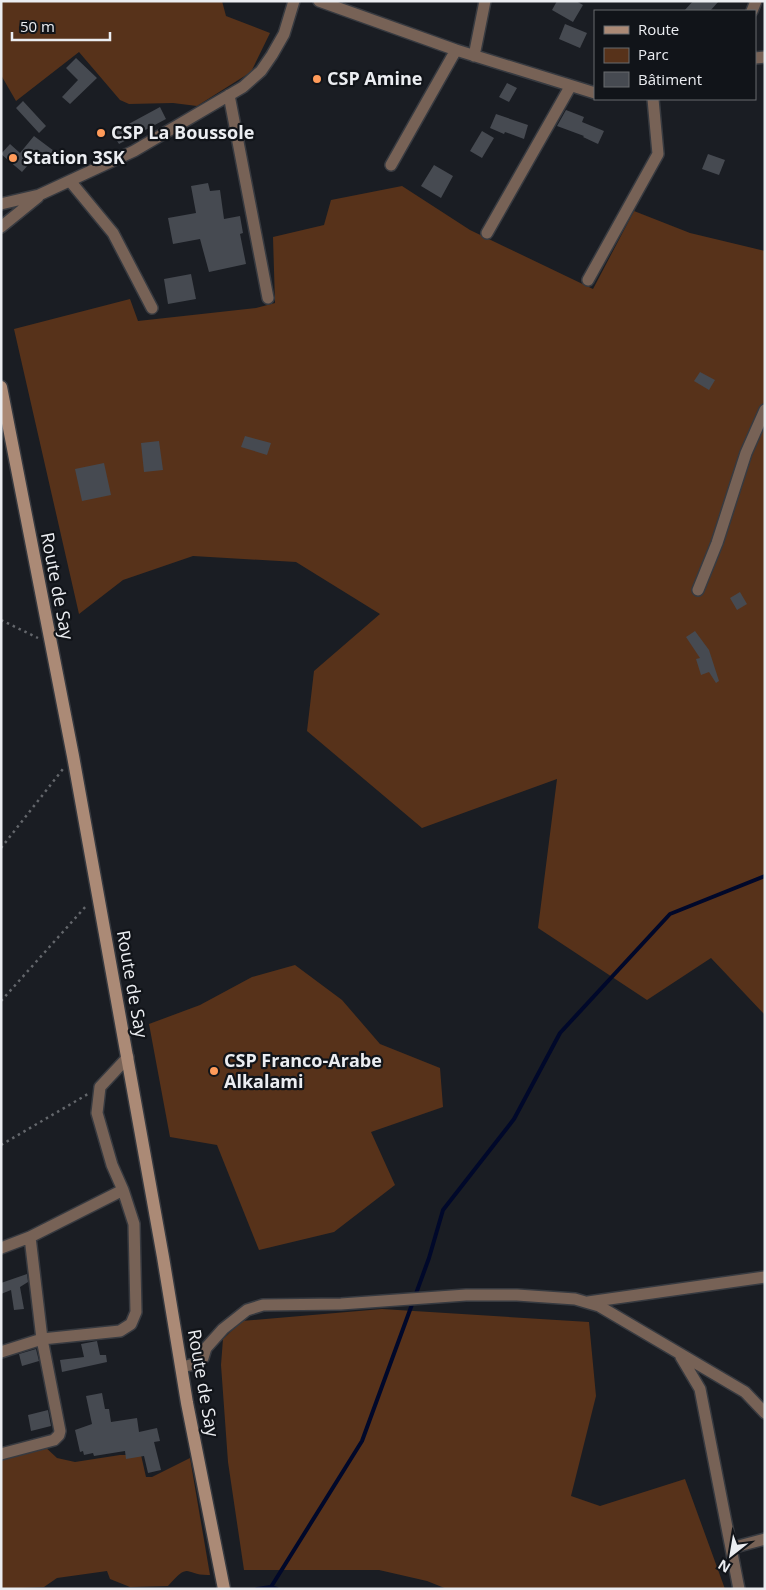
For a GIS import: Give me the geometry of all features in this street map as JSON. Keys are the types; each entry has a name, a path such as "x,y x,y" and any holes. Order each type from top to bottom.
{"main road":[{"name":"Route de Say","path":"1,387 73,756 128,1057 187,1403 224,1589"}],"street":[{"path":"1,204 39,195 134,151 243,87 261,71 284,34 294,1"},
{"path":"319,1 456,50 570,87 594,93"},
{"path":"474,56 485,1"},
{"path":"391,165 456,50"},
{"path":"487,232 570,87"},
{"path":"229,95 268,298"},
{"path":"588,280 658,154 653,100"},
{"path":"70,181 113,233 152,308"},
{"path":"1,227 39,195"},
{"path":"698,590 717,543 746,453 765,410"},
{"path":"1,1352 42,1339 120,1331 131,1324 136,1312 134,1224 123,1190 112,1165 97,1113 100,1087 128,1057"},
{"path":"1,1248 30,1237 123,1190"},
{"path":"1,1454 49,1442 59,1435 60,1431 42,1339 30,1237"},
{"path":"586,1302 765,1277"},
{"path":"182,1367 198,1363 202,1360 206,1348 222,1329 247,1310 263,1305 341,1304 466,1295 517,1295 575,1299 608,1312 680,1356 745,1392 765,1414"},
{"path":"680,1356 700,1389 739,1589"},
{"path":"731,1548 765,1539"}],"path":[{"path":"1,620 51,644"},
{"path":"1,848 73,756"},
{"path":"1,1001 98,894"},
{"path":"1,1145 100,1087"}],"green space":[{"path":"1,1 222,1 226,16 270,33 251,72 197,106 173,103 129,104 120,100 79,52 16,101 1,75"},
{"path":"402,186 470,230 593,289 634,211 690,233 765,251 765,1015 711,958 647,1000 538,928 557,779 422,828 307,731 314,671 380,614 296,562 193,556 123,580 79,614 14,329 130,299 138,321 256,308 275,303 273,237 324,225 331,200"},
{"path":"295,965 342,1000 380,1044 440,1068 443,1107 371,1132 395,1185 334,1232 259,1250 217,1145 170,1137 149,1024 200,1005 252,977"},
{"path":"382,1309 589,1322 596,1396 571,1496 600,1506 685,1479 725,1589 447,1589 427,1581 379,1570 244,1570 228,1462 221,1365 223,1339 242,1321"},
{"path":"43,1445 57,1458 75,1462 120,1455 141,1455 146,1477 152,1477 190,1458 210,1575 185,1571 168,1586 130,1587 110,1579 107,1571 57,1578 44,1587 1,1589 1,1457"}],"building":[{"path":"557,1 576,1 583,5 573,22 552,10"},
{"path":"693,1 719,1 711,10 685,10"},
{"path":"565,24 587,33 580,48 559,39"},
{"path":"76,58 97,78 70,104 62,97 78,80 66,68"},
{"path":"507,83 517,88 509,102 499,97"},
{"path":"23,101 46,126 39,133 16,108"},
{"path":"160,107 166,119 119,144 112,133"},
{"path":"566,110 584,117 582,122 604,131 598,144 584,136 557,126"},
{"path":"496,114 528,125 524,139 490,128"},
{"path":"482,131 494,138 482,158 470,151"},
{"path":"34,136 58,154 50,164 37,155 22,172 1,154 10,144 20,153"},
{"path":"708,154 725,160 719,175 702,169"},
{"path":"434,165 453,176 441,198 421,186"},
{"path":"208,183 210,191 220,190 224,219 240,216 243,233 240,234 246,264 209,272 200,239 173,244 168,218 196,213 191,186"},
{"path":"191,274 196,299 168,304 164,279"},
{"path":"700,372 715,380 709,390 694,381"},
{"path":"245,436 271,443 267,455 241,447"},
{"path":"159,441 163,470 144,472 141,443"},
{"path":"104,463 111,495 82,501 75,469"},
{"path":"740,592 747,604 737,610 730,598"},
{"path":"695,631 709,650 719,681 716,683 709,672 701,675 696,659 700,658 686,637"},
{"path":"27,1274 28,1282 20,1287 24,1309 14,1310 11,1290 1,1294 1,1283"},
{"path":"97,1341 100,1355 106,1355 107,1362 62,1372 60,1360 84,1357 81,1344"},
{"path":"36,1349 39,1361 22,1366 19,1354"},
{"path":"102,1393 105,1409 109,1409 111,1422 137,1418 139,1432 157,1428 160,1441 154,1442 161,1470 148,1473 144,1456 126,1459 125,1451 94,1456 93,1453 84,1455 83,1451 80,1452 75,1430 92,1424 86,1396"},
{"path":"48,1410 51,1426 31,1431 28,1415"}],"waterway":[{"path":"271,1587 362,1441 429,1258 443,1210 514,1119 560,1033 670,914 765,876"},
{"path":"257,1589 271,1587 277,1589"}],"place":[{"name":"CSP Amine","path":"317,79"},
{"name":"CSP La Boussole","path":"101,133"},
{"name":"Station 3SK","path":"13,158"},
{"name":"CSP Franco-Arabe Alkalami","path":"214,1071"}]}
